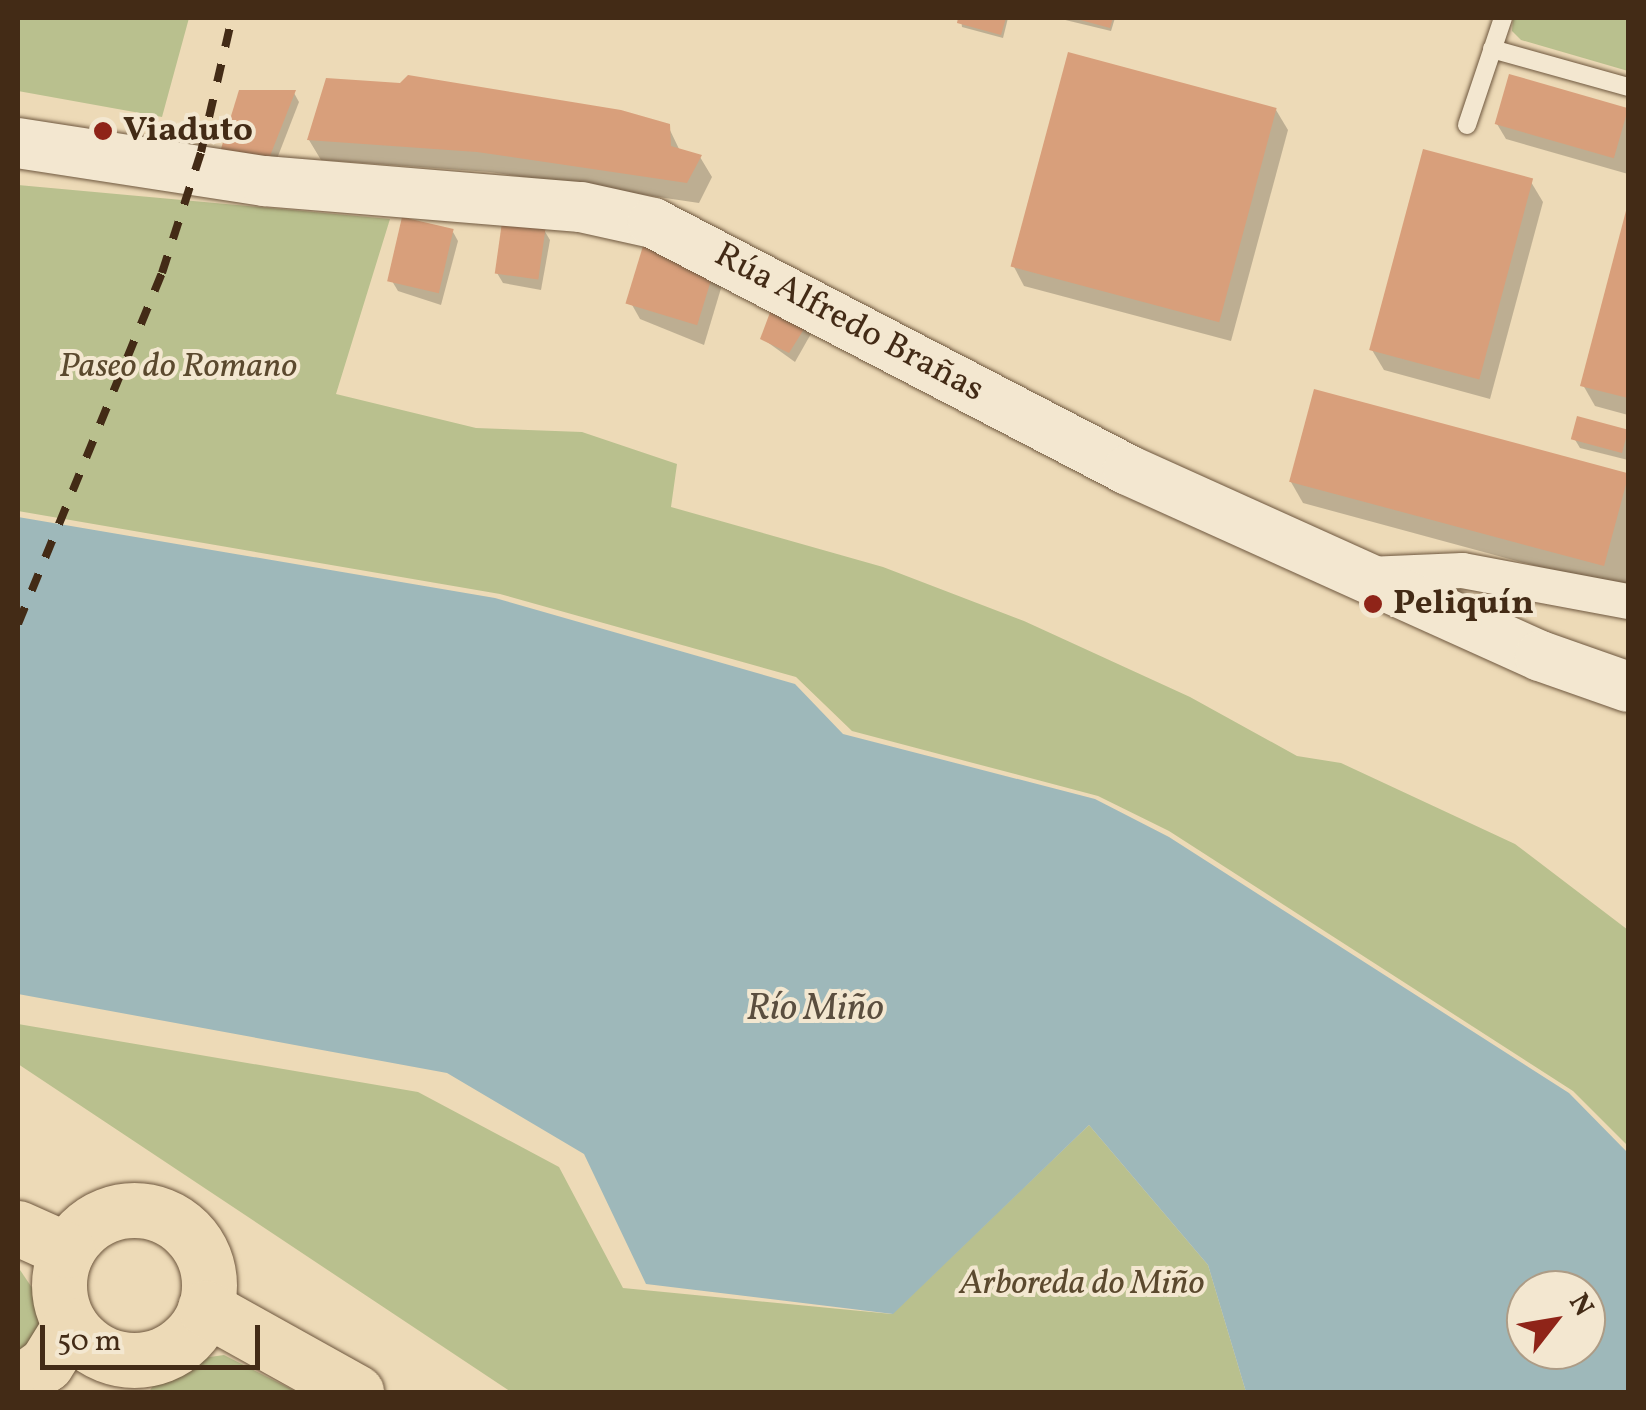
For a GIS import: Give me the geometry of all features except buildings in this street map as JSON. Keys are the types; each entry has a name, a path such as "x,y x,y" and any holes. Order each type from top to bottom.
{"highway":[{"path":"126,1210 162,1216 192,1238 204,1259 205,1308 179,1345 130,1376 70,1325 60,1288 67,1250 102,1217 126,1210"},
{"path":"18,1228 67,1250"},
{"path":"205,1308 356,1392"},
{"path":"18,1384 46,1364 70,1325"}],"street":[{"name":"Rúa Alfredo Brañas","path":"18,142 264,181 581,207 653,224 1128,470 1540,656 1628,687"},
{"path":"1361,574 1462,570 1628,601"}],"lane":[{"path":"1467,125 1502,18"},
{"path":"1492,49 1628,87"}],"green space":[{"path":"18,18 189,18 162,117 18,91"},
{"path":"1513,18 1628,18 1628,71 1521,40 1512,31"},
{"name":"Paseo do Romano","path":"18,185 390,219 336,394 476,428 582,432 677,464 671,507 883,567 1024,621 1190,697 1297,756 1341,763 1515,844 1628,930 1628,1146 1573,1091 1169,831 1098,796 852,731 796,677 500,594 18,511"},
{"name":"Arboreda do Miño","path":"18,1024 418,1092 559,1167 623,1288 892,1314 1089,1125 1208,1265 1246,1392 511,1392 18,1064"},
{"path":"18,1267 43,1304 48,1326 18,1361"},
{"path":"224,1355 297,1392 149,1392 167,1363"}],"water":[{"name":"Río Miño","path":"18,517 495,598 795,684 843,734 1095,799 1169,837 1569,1093 1628,1153 1628,1392 1246,1392 1208,1265 1089,1125 893,1314 646,1284 584,1154 447,1073 18,994"}],"railway":[{"path":"18,624 162,273 201,152 232,18"}],"place":[{"name":"Viaduto","path":"103,131"},
{"name":"Peliquín","path":"1373,604"}]}
